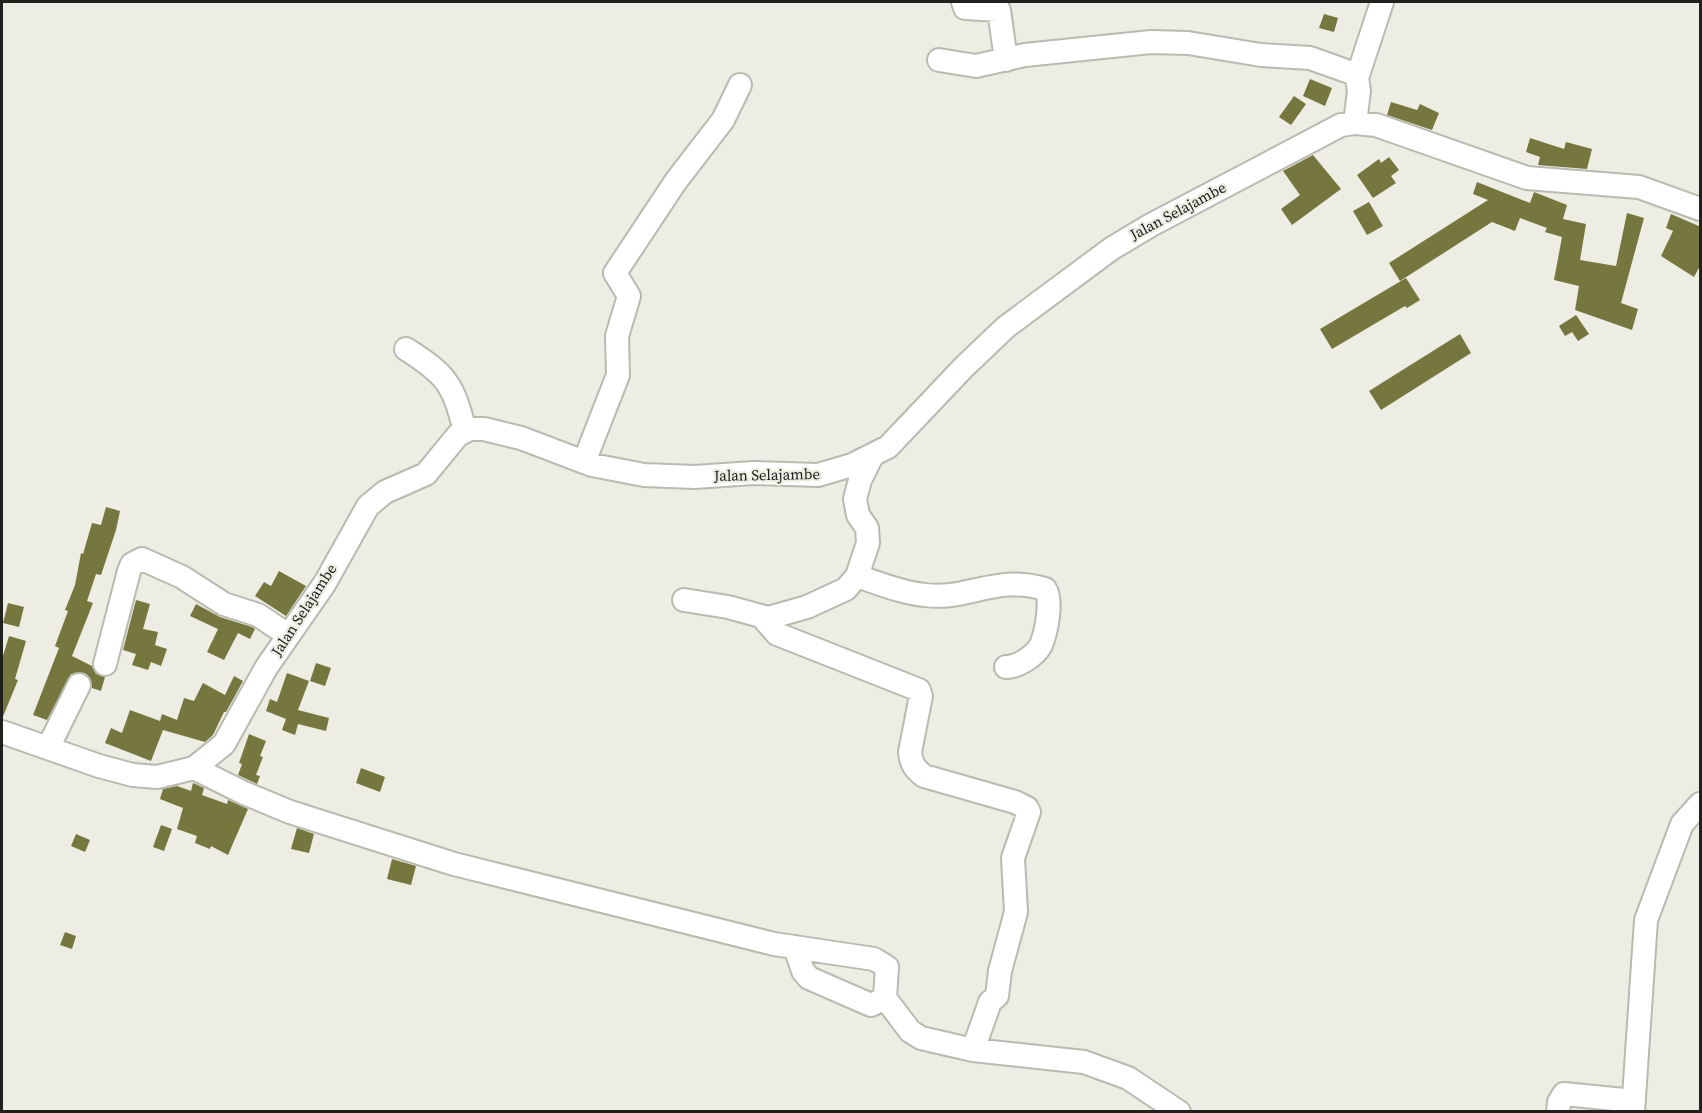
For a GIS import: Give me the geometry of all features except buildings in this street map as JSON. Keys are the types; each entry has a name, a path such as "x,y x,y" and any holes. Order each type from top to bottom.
{"street":[{"path":"963,2 965,8 999,10 1006,60"},
{"path":"1355,123 1359,91 1357,78 1382,2"},
{"path":"939,60 976,66 1025,55 1126,44 1188,43 1261,55 1310,58 1352,73 1357,78"},
{"path":"584,462 618,375 617,336 629,296 615,273 676,181 723,120 740,86"},
{"name":"Jalan Selajambe","path":"2,732 134,775 157,777 194,768 224,744 249,697 288,635 325,583 355,526 373,500 395,487 426,474 458,435 465,431 484,429 521,438 584,462 634,474 664,477 753,473 805,476 827,474 872,456 903,433 956,374 1016,318 1111,249 1150,225 1341,125 1355,123 1386,129 1527,178 1639,187 1701,209"},
{"path":"406,349 434,366 449,384 457,401 465,431"},
{"path":"764,618 833,596 846,589 857,576 868,534 858,515 855,499 860,480 872,456"},
{"path":"105,664 129,572 132,564 142,559 182,577 224,604 258,615 288,635"},
{"path":"857,576 926,596 997,584 1017,583 1045,589 1048,593 1048,605 1040,647 1019,664 1006,668"},
{"path":"684,600 728,607 764,618 777,634 844,663 919,690 921,696 910,752 910,762 917,770 924,776 1015,802 1027,808 1029,812 1013,858 1016,912 1000,971 997,996 990,1002 973,1050"},
{"path":"48,748 79,685"},
{"path":"194,768 234,789 291,812 417,853 795,947 874,958 883,963 888,970 885,998 910,1031 921,1038 973,1050 1084,1062 1128,1078 1179,1112"},
{"path":"1558,1112 1558,1102 1564,1094 1633,1106 1646,920 1682,824 1701,804"},
{"path":"795,947 803,971 809,978 865,1003 878,1003 885,998"}]}
